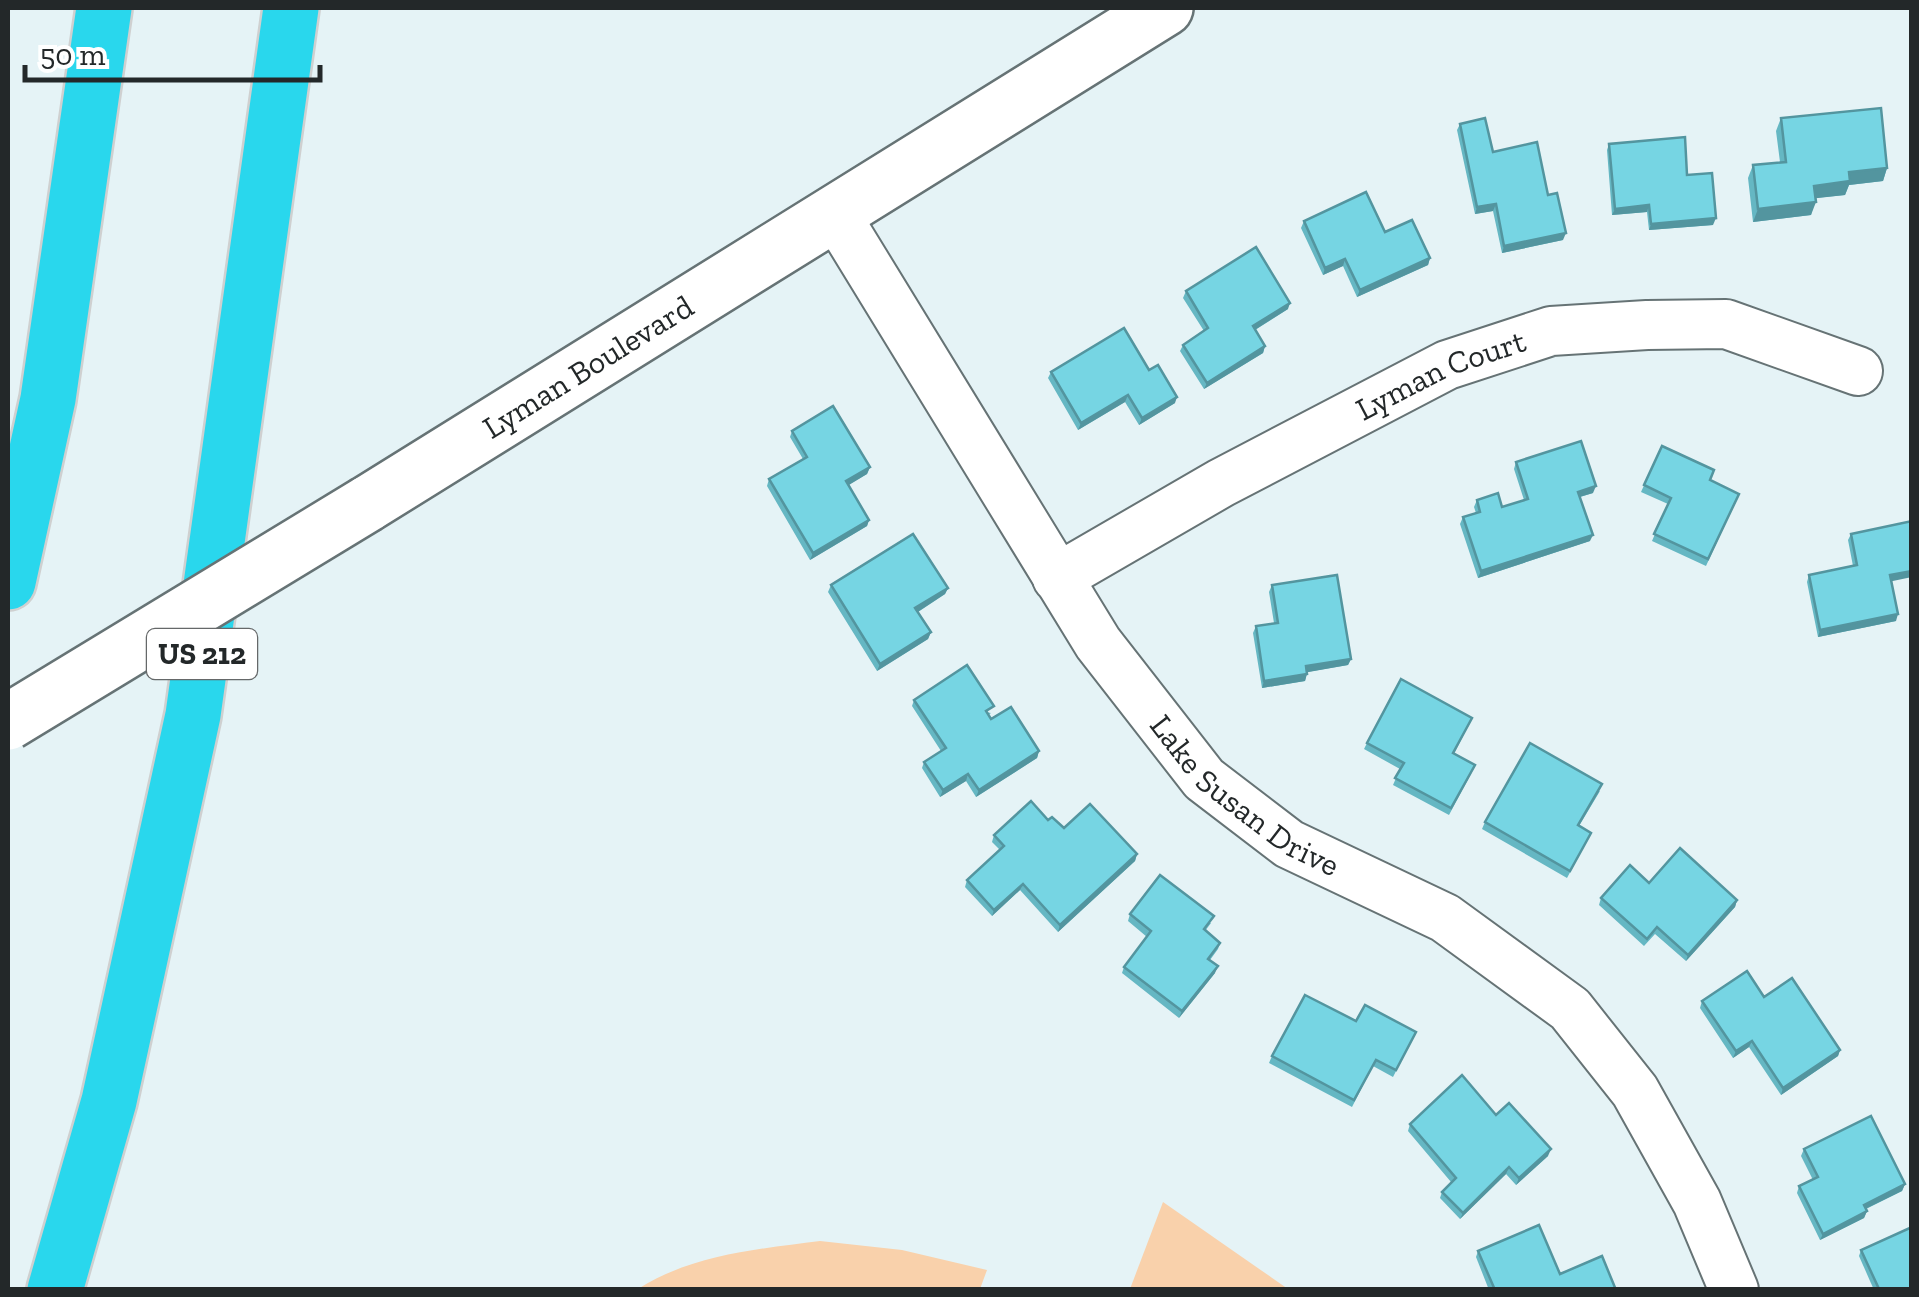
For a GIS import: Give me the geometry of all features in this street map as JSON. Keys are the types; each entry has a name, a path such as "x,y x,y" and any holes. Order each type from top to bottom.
{"highway":[{"path":"8,582 48,398 104,8"},
{"name":"US 212","path":"55,1290 110,1100 193,715 290,8"}],"main road":[{"name":"Lyman Boulevard","path":"8,722 367,504 1165,8"}],"street":[{"name":"Lake Susan Drive","path":"834,212 1098,643 1204,780 1289,844 1445,918 1570,1008 1634,1091 1697,1202 1734,1290"},
{"name":"Lyman Court","path":"1057,578 1222,483 1446,365 1552,331 1647,324 1726,324 1858,371"}],"shaded area":[{"path":"1163,1202 1288,1289 1130,1289"},
{"path":"820,1241 902,1250 987,1270 980,1289 638,1289 703,1261"}],"building":[{"path":"1881,108 1887,168 1849,172 1850,181 1814,186 1816,202 1758,209 1753,165 1786,162 1781,118"},
{"path":"1485,118 1493,152 1537,142 1548,195 1557,193 1566,233 1504,246 1496,204 1477,207 1460,124"},
{"path":"1685,137 1687,175 1712,173 1716,218 1651,224 1649,205 1615,209 1609,144"},
{"path":"1366,192 1385,232 1412,220 1430,258 1360,290 1345,259 1325,268 1304,221"},
{"path":"1256,247 1290,303 1253,326 1265,346 1207,383 1183,345 1208,328 1186,291"},
{"path":"1124,328 1149,370 1158,365 1177,397 1142,418 1128,395 1081,423 1051,372"},
{"path":"833,406 870,467 846,481 869,520 813,553 769,479 807,457 792,431"},
{"path":"1581,441 1596,486 1578,492 1593,535 1481,571 1463,517 1480,512 1477,500 1498,493 1502,507 1528,499 1516,462"},
{"path":"1662,446 1714,470 1710,480 1739,494 1708,559 1654,534 1671,498 1644,485"},
{"path":"1912,521 1912,571 1890,575 1898,614 1820,630 1809,575 1857,565 1851,534"},
{"path":"913,534 948,588 915,608 931,632 880,664 831,585"},
{"path":"1337,575 1351,659 1306,666 1307,674 1264,681 1256,626 1278,623 1272,585"},
{"path":"967,665 994,706 986,711 991,719 1011,707 1039,751 979,790 968,774 943,790 924,762 946,748 914,700"},
{"path":"1401,679 1472,718 1453,753 1475,765 1451,808 1395,778 1404,763 1367,743"},
{"path":"1530,743 1602,784 1578,825 1591,833 1570,871 1485,822"},
{"path":"1031,801 1048,820 1052,817 1064,828 1090,804 1137,854 1060,925 1023,884 994,910 967,880 1004,846 994,835"},
{"path":"1680,848 1737,900 1688,955 1657,927 1647,939 1601,898 1630,865 1649,883"},
{"path":"1160,875 1214,916 1204,929 1220,943 1208,959 1218,966 1182,1011 1124,967 1151,931 1130,914"},
{"path":"1747,971 1764,997 1792,978 1840,1050 1783,1088 1752,1041 1736,1051 1702,1001"},
{"path":"1305,995 1356,1021 1365,1005 1416,1032 1396,1070 1376,1060 1354,1100 1272,1056"},
{"path":"1462,1075 1496,1115 1509,1103 1551,1149 1519,1178 1509,1167 1463,1213 1442,1192 1456,1178 1410,1124"},
{"path":"1871,1116 1905,1184 1864,1205 1867,1211 1823,1234 1799,1186 1818,1177 1804,1149"},
{"path":"1539,1225 1560,1274 1602,1256 1616,1290 1495,1290 1478,1251"},
{"path":"1912,1227 1912,1290 1877,1290 1861,1250"}]}
